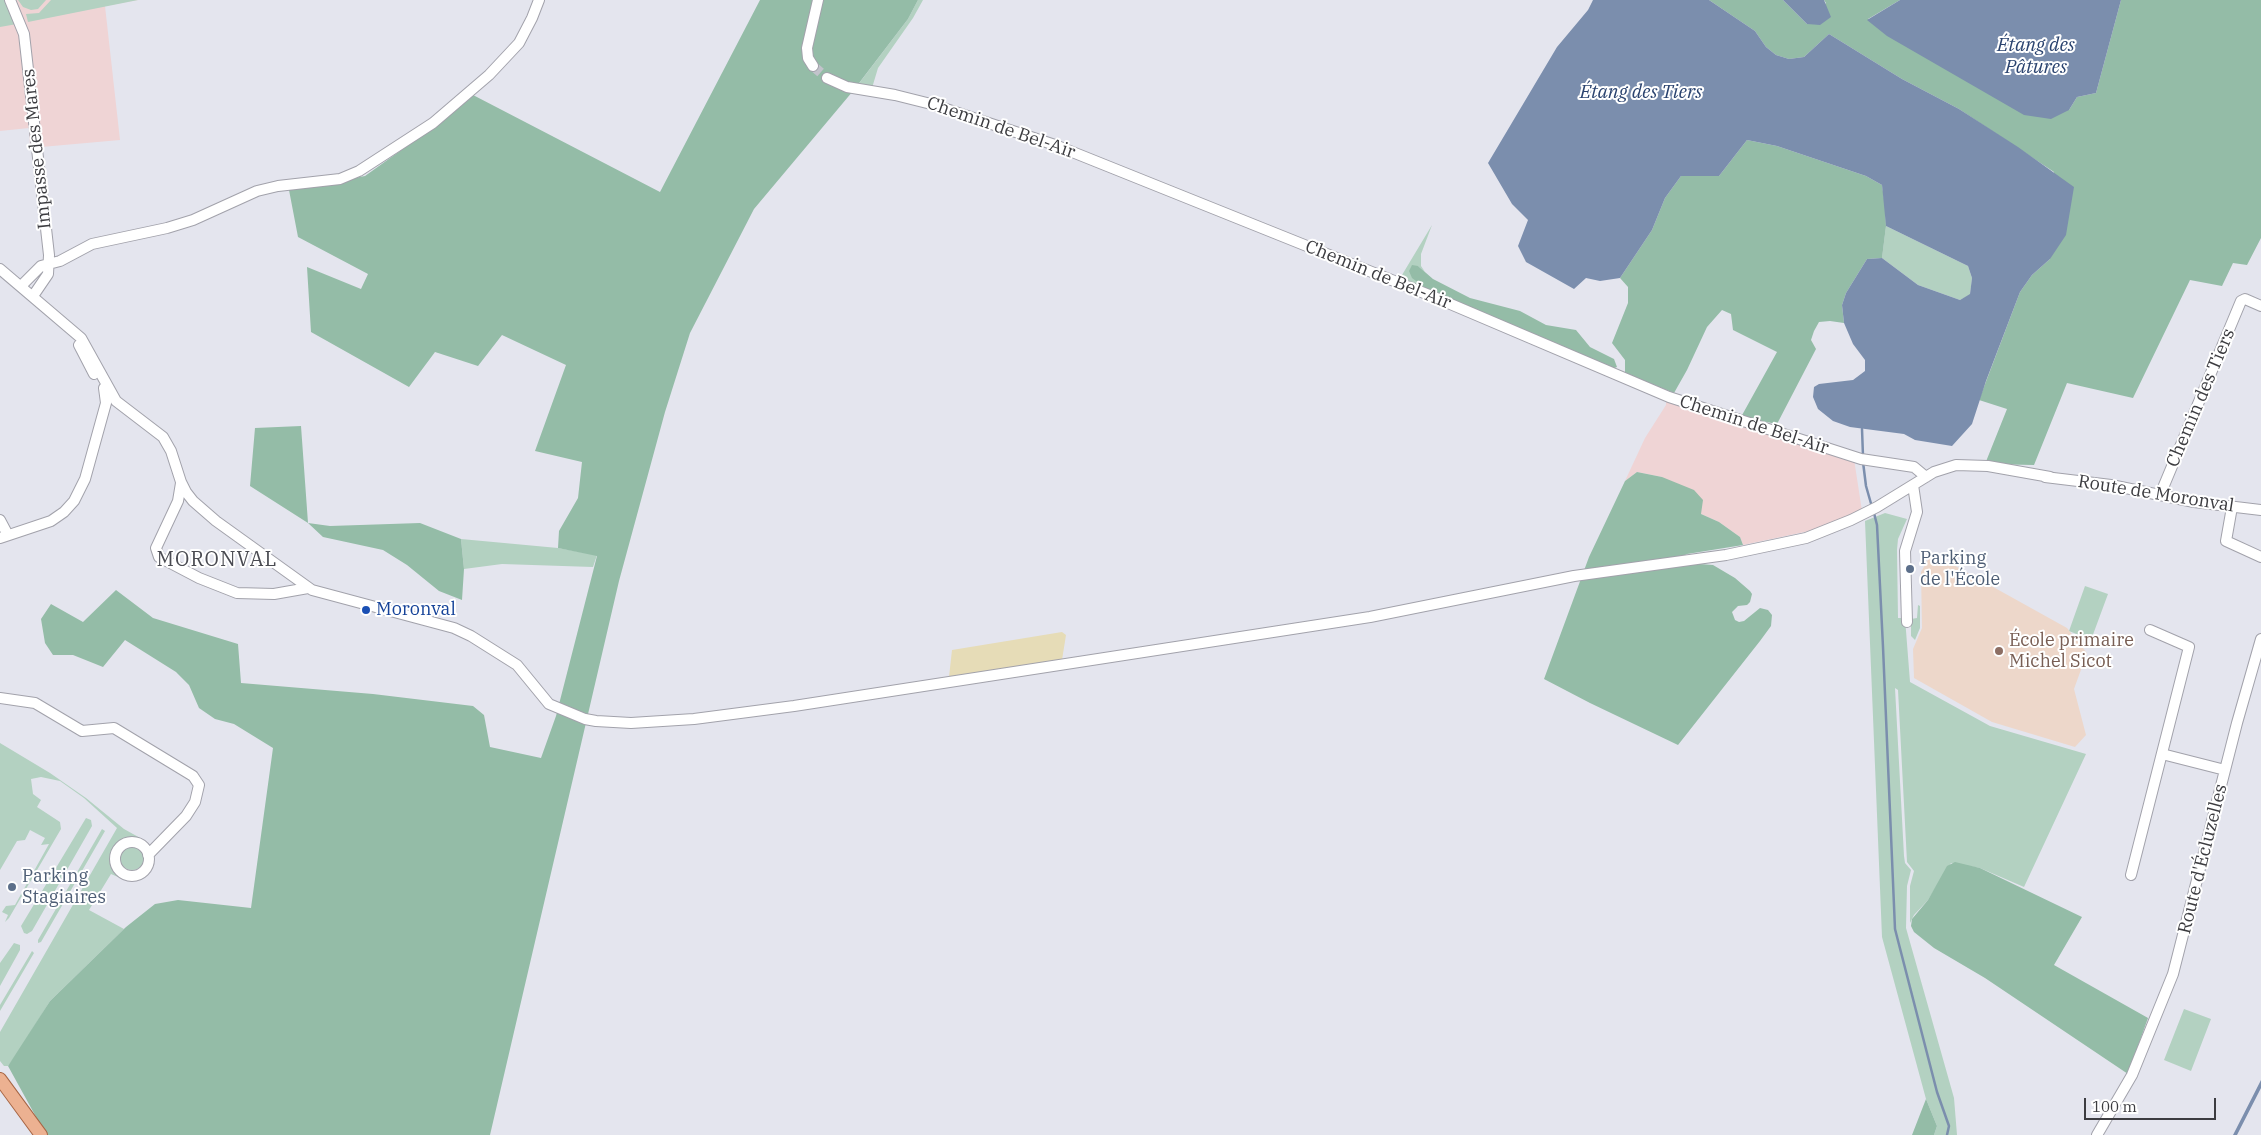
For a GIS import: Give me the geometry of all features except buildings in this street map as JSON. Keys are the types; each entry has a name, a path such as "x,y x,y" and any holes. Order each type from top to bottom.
{"main road":[{"path":"0,1079 40,1135"}],"street":[{"name":"Impasse des Mares","path":"10,0 24,34 49,264 46,278 33,296"},
{"path":"21,286 37,269 92,244 167,228 193,220 257,191 278,186 340,179 358,171 433,123 489,75 519,43 539,0"},
{"path":"813,66 808,58 807,48 818,0"},
{"name":"Chemin de Bel-Air","path":"827,78 847,87 914,99 1055,146 1426,294 1669,398 1864,460 1914,467 1926,477"},
{"path":"0,269 69,328 76,337 90,368 103,386 110,404 85,479 70,506 51,521 4,536 0,520"},
{"name":"Chemin des Tiers","path":"2160,495 2241,301 2245,300 2261,306"},
{"path":"110,404 125,408 165,440 171,451 180,482 191,498 203,510 308,588"},
{"name":"Route de Moronval","path":"308,588 454,628 517,664 544,700 552,706 585,719 617,723 694,719 785,708 1370,617 1574,576 1726,555 1806,538 1873,509 1943,468 1961,464 1996,467 2050,478 2111,485 2160,495 2261,510"},
{"path":"180,482 178,501 156,546 156,552 159,557 199,578 238,592 274,594 308,588"},
{"path":"1907,622 1906,551 1917,512 1914,485"},
{"path":"2232,507 2226,541 2261,557"},
{"path":"2130,875 2189,647 2150,630"},
{"name":"Route d'Écluzelles","path":"2096,1135 2132,1075 2154,1023 2178,956 2261,639"},
{"path":"0,698 35,703 82,731 114,728 194,776 199,785 195,802 186,816 148,855"},
{"path":"2162,754 2226,770"}],"shaded area":[{"path":"0,0 138,0 105,6 120,140 30,148 29,128 0,131"},
{"path":"1666,400 1854,459 1862,511 1814,530 1743,545 1740,537 1719,522 1701,514 1662,477 1637,472 1625,481 1645,438 1666,405"},
{"name":"École primaire Michel Sicot","path":"1932,553 2067,628 2087,653 2074,689 2086,735 2075,747 1992,722 1914,678 1913,649 1922,628 1921,572"}],"green space":[{"path":"0,0 4,0 11,8 17,24 0,27"},
{"path":"18,0 46,0 38,9 31,10 23,7"},
{"path":"51,0 138,0 28,22 26,14 39,13"},
{"path":"760,0 918,0 908,19 853,91 754,209 690,333 665,412 619,581 490,1135 46,1135 8,1066 50,1001 126,927 155,904 178,900 251,908 273,748 234,724 215,719 199,708 189,685 176,672 125,640 103,667 73,655 53,655 45,643 41,619 51,604 83,622 116,590 153,618 238,644 241,683 373,694 473,706 484,715 490,747 541,758 556,716 597,556 558,548 559,531 578,498 582,462 535,451 566,365 502,335 478,366 435,352 409,387 311,332 307,267 361,289 368,274 298,237 289,190 365,176 442,121 473,95 660,192"},
{"path":"918,0 923,0 913,18 878,68 872,88 857,86 908,19"},
{"path":"1709,0 1783,0 1807,24 1826,3 1824,0 1900,0 1868,19 2069,110 2077,97 2096,93 2121,0 2261,0 2261,238 2247,265 2233,263 2222,286 2190,280 2133,398 2067,383 2034,465 1985,464 2007,409 1979,400 2020,292 2032,275 2050,259 2054,172 1959,109 1902,79 1829,34 1804,57 1789,59 1776,55 1766,47 1755,31"},
{"path":"1747,140 1777,146 1866,176 1882,185 1885,205 1886,226 1882,258 1867,259 1846,293 1842,305 1844,323 1819,322 1811,340 1816,349 1777,424 1741,417 1777,352 1733,330 1731,314 1722,310 1707,327 1674,393 1625,373 1625,360 1612,343 1628,303 1628,287 1620,278 1652,230 1665,198 1681,176 1719,176"},
{"path":"1432,225 1421,254 1421,266 1425,272 1418,266 1428,290 1399,280"},
{"path":"1886,226 1968,266 1972,278 1970,295 1960,300 1918,285 1882,258"},
{"path":"1412,265 1418,266 1433,279 1470,298 1520,311 1546,325 1576,330 1590,347 1614,359 1617,367 1612,369 1428,290 1412,278 1409,271"},
{"path":"301,426 308,523 250,486 255,428"},
{"path":"1637,472 1662,477 1694,490 1703,500 1701,514 1719,522 1740,537 1743,545 1687,554 1681,557 1687,563 1713,565 1735,578 1750,591 1752,594 1750,602 1747,605 1738,606 1732,612 1735,620 1739,622 1744,621 1760,608 1768,610 1772,615 1771,626 1678,745 1544,679 1589,557 1625,481"},
{"path":"1885,513 1907,519 1898,539 1897,550 1898,618 1905,618 1910,682 1990,726 2086,754 2024,887 1980,868 1951,863 1928,900 1914,915 1910,923 1910,886 1914,871 1907,862 1898,690 1895,688 1904,856 1905,863 1911,870 1907,886 1906,928 1954,1098 1957,1135 1934,1135 1937,1126 1926,1099 1882,937 1865,521"},
{"path":"308,523 330,526 420,523 461,539 464,569 462,600 439,591 407,565 383,550 323,537"},
{"path":"461,539 558,548 597,555 593,567 502,564 464,569"},
{"path":"2085,586 2108,594 2091,640 2069,631"},
{"path":"1918,605 1920,606 1920,628 1915,640 1911,636 1911,619 1917,618"},
{"path":"0,743 50,773 86,798 124,829 142,839 141,841 126,840 117,846 112,857 114,867 120,873 118,877 111,874 89,910 124,929 50,1001 8,1066 4,1066 0,1061 0,1032 117,828 84,798 60,781 41,777 31,779 33,794 41,800 37,807 60,822 61,829 5,922 8,915 2,912 6,906 15,905 49,844 41,845 45,838 30,830 25,840 17,841 0,870"},
{"path":"86,818 91,820 92,826 32,931 27,934 24,933 21,926"},
{"path":"102,829 105,831 41,942 38,943 38,940"},
{"path":"132,846 140,850 144,858 140,866 132,870 124,866 120,858 124,850"},
{"path":"1955,862 1980,868 2082,917 2054,965 2148,1018 2128,1074 1985,978 1934,948 1914,932 1911,926 1912,919 1928,900 1947,866"},
{"path":"14,943 20,945 20,950 0,986 0,963"},
{"path":"32,951 34,953 0,1011 0,1005"},
{"path":"2184,1009 2211,1019 2191,1071 2164,1060"},
{"path":"1926,1099 1937,1126 1934,1135 1912,1135"}],"sand":[{"path":"1062,632 1066,635 1062,660 949,677 952,650"}],"water":[{"name":"Étang des Tiers","path":"1593,0 1709,0 1755,31 1766,47 1776,55 1789,59 1804,57 1829,34 1902,79 1959,109 2018,147 2074,187 2066,235 2050,259 2032,275 2020,292 1986,381 1972,424 1952,446 1915,440 1904,434 1850,427 1833,421 1818,409 1813,397 1814,387 1819,384 1853,380 1865,371 1865,360 1853,344 1844,323 1842,305 1846,293 1867,259 1882,258 1918,285 1960,300 1970,294 1972,278 1968,266 1886,226 1882,185 1866,176 1777,146 1747,140 1719,176 1681,176 1665,198 1652,230 1620,278 1600,281 1586,278 1574,289 1526,262 1518,246 1528,220 1512,204 1488,163 1557,47 1588,10"},
{"path":"1783,0 1824,0 1831,17 1820,25 1807,24"},
{"name":"Étang des Pâtures","path":"1900,0 2121,0 2096,93 2077,97 2069,110 2051,119 2024,115 1887,36 1867,20"},
{"path":"2261,1080 2261,1088 2237,1135 2233,1135"}],"waterway":[{"path":"1862,429 1863,456"},
{"path":"1863,462 1866,486 1872,507"},
{"path":"1874,513 1877,525 1895,929 1937,1092 1949,1126 1947,1135"}],"tunnel":[{"path":"813,66 827,78"}],"place":[{"name":"Parking de l'École","path":"1910,569"},
{"name":"Moronval","path":"366,610"},
{"name":"École primaire Michel Sicot","path":"1999,651"},
{"name":"Parking Stagiaires","path":"12,887"}],"district":[{"name":"MORONVAL","path":"217,560"}]}
